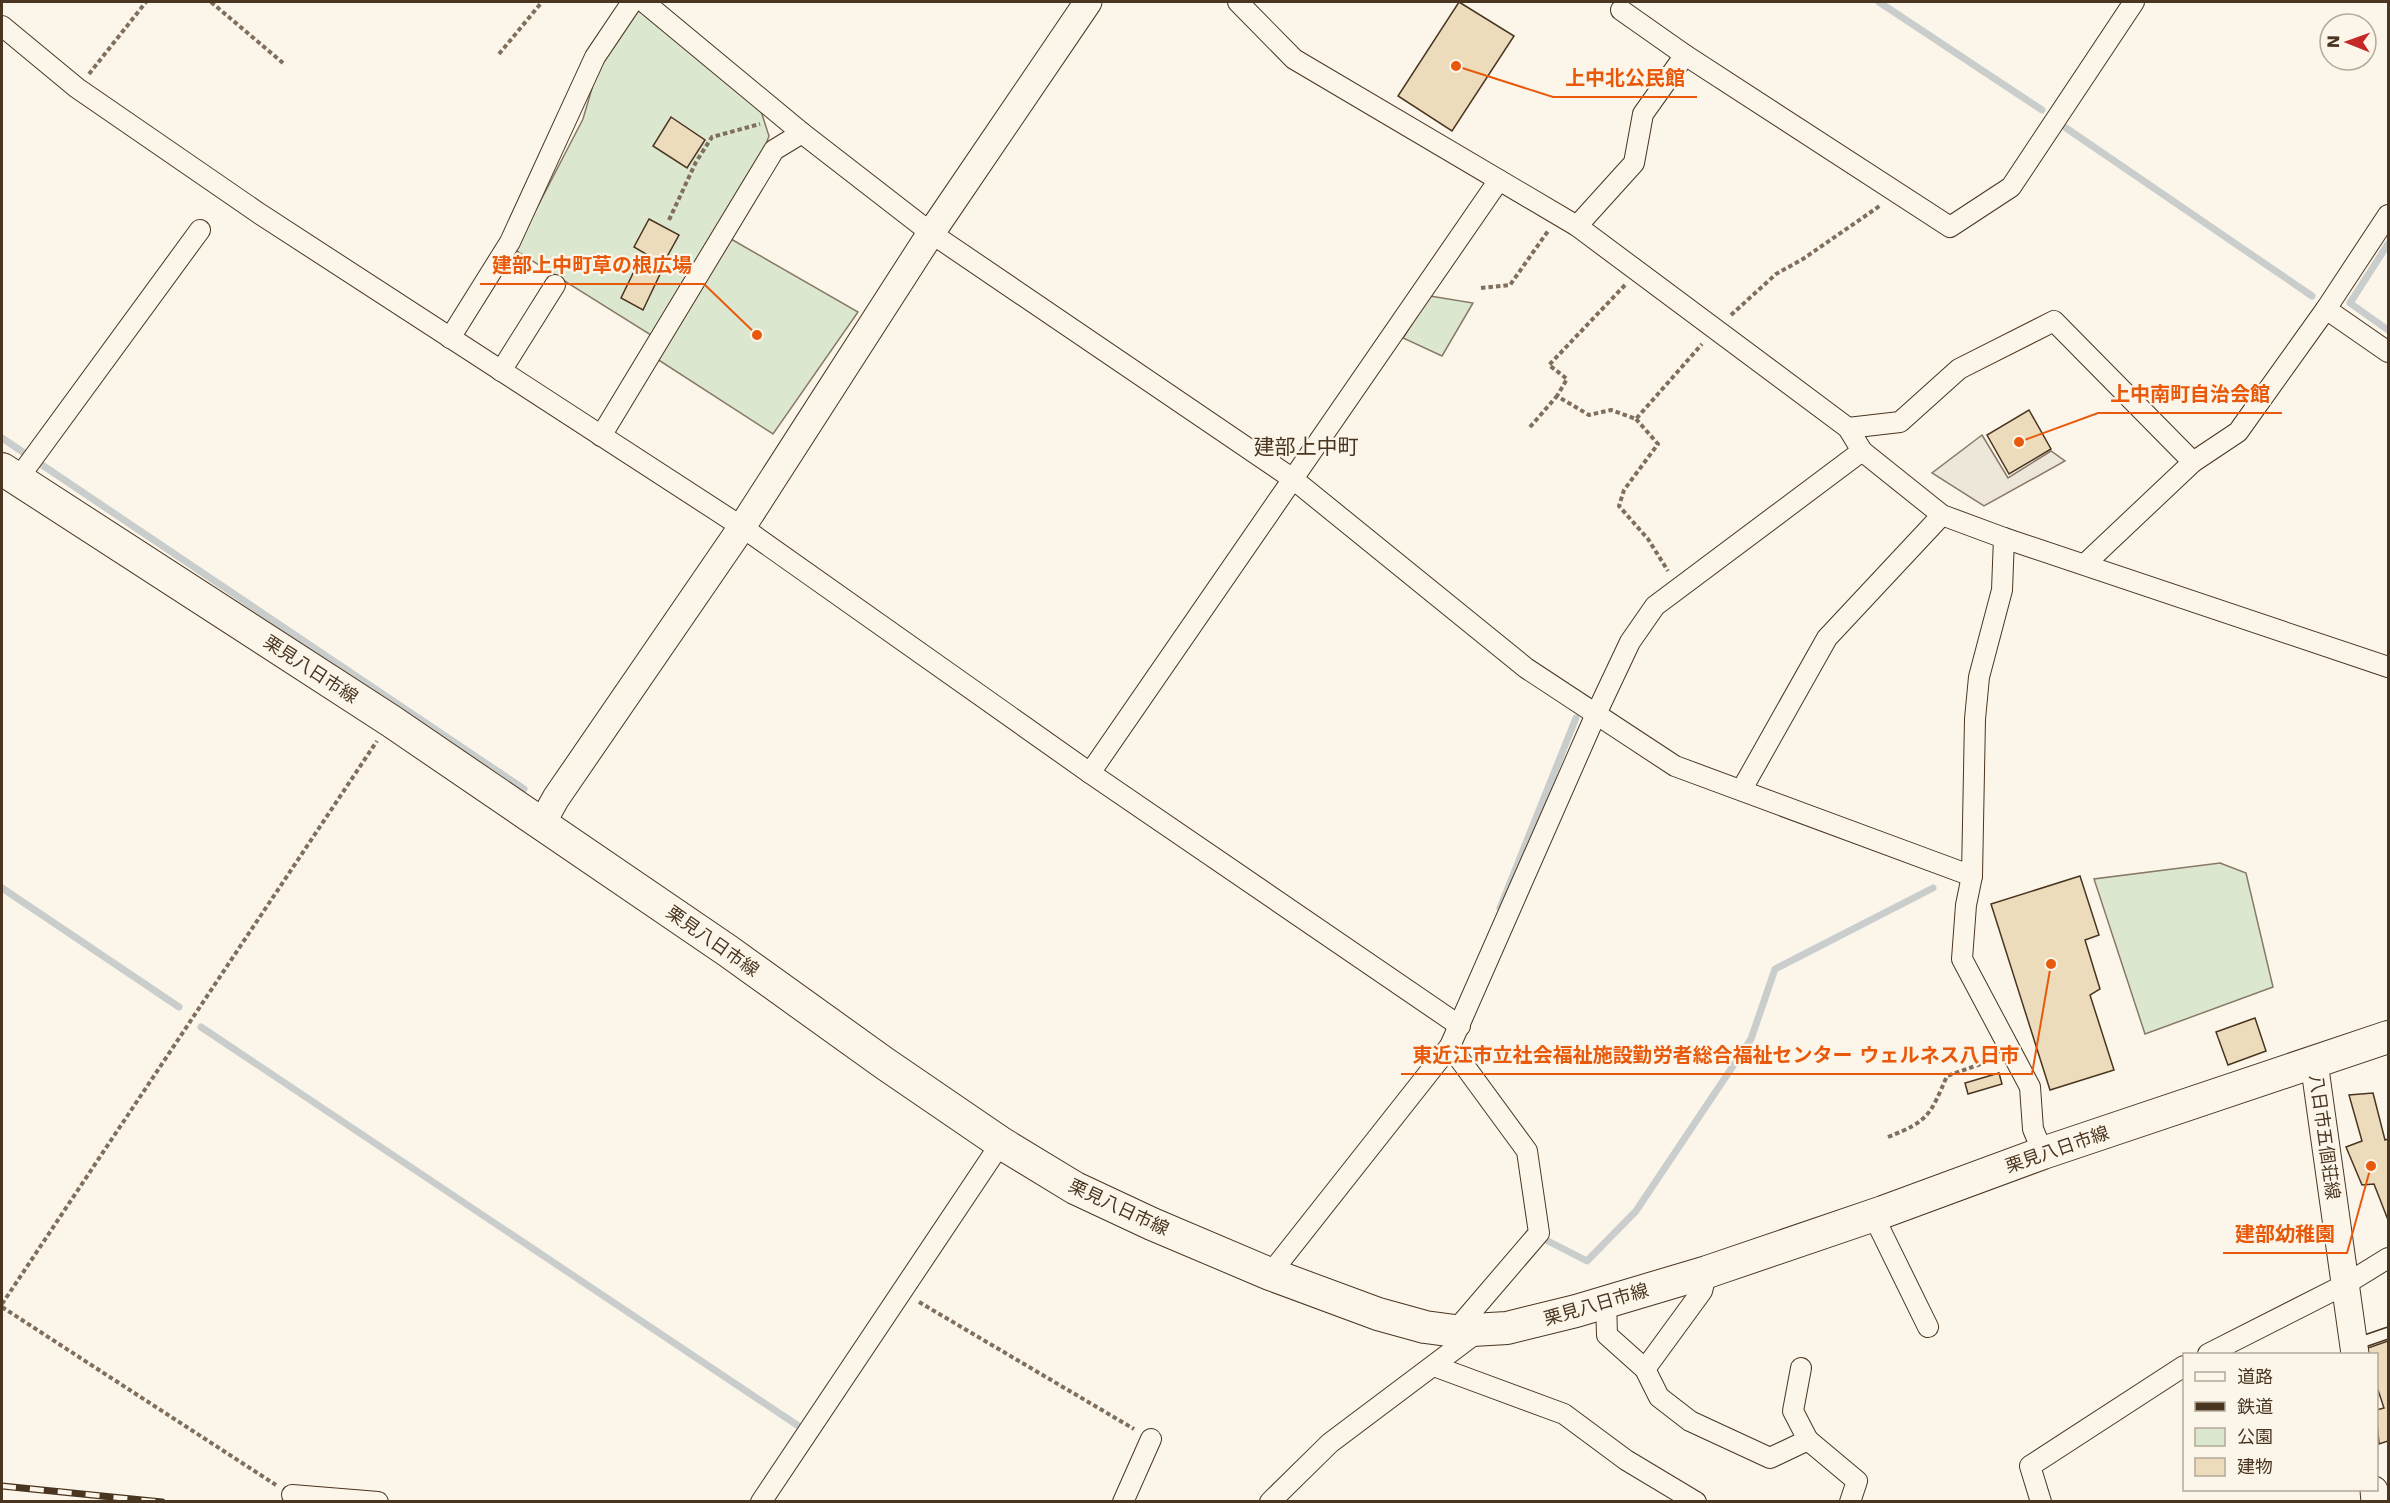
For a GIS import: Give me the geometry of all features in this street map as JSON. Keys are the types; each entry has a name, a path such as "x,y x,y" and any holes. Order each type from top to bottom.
{"main road":[{"name":"栗見八日市線","path":"9,475 391,721 542,823 1001,1143 1075,1188 1152,1224 1270,1274 1378,1314 1425,1327 1467,1331 1507,1328 1707,1272 2043,1154 2388,1037"}],"street":[{"path":"450,338 510,242 595,57 632,2"},
{"path":"644,2 783,118 931,233 1293,479 1526,668 1676,766 1972,876"},
{"path":"542,823 555,798 742,527 931,233 1088,2"},
{"path":"1238,2 1294,59 1577,226 1639,270 1715,330 1848,428 1862,451 1942,515 2388,667"},
{"path":"1619,4 1685,55 1950,227 2011,187 2134,2"},
{"path":"2,26 77,88 260,214 742,527 1090,773 1460,1026"},
{"path":"1577,226 1634,163 1643,114 1685,55"},
{"path":"601,436 774,150 802,133"},
{"path":"1090,773 1499,180"},
{"path":"2085,564 2193,462 2238,432 2326,309 2388,215"},
{"path":"9,475 200,230"},
{"path":"501,371 555,285"},
{"path":"2326,309 2388,352"},
{"path":"1848,428 1900,422 1959,369 2054,321 2193,462"},
{"path":"1270,1274 1449,1046 1460,1026 1596,714 1630,642 1655,606 1862,451"},
{"path":"1742,789 1827,638 1942,515"},
{"path":"2004,538 2002,590 1979,677 1975,718 1972,876 1966,905 1962,959 2031,1088 2033,1129 2043,1154"},
{"path":"1270,1502 1330,1443 1434,1366 1467,1331 1539,1233 1527,1151 1449,1046"},
{"name":"八日市五個荘線","path":"2314,1062 2354,1350"},
{"path":"761,1502 1001,1143"},
{"path":"1873,1215 1928,1328"},
{"path":"2210,1353 2346,1284 2388,1258"},
{"path":"1645,1369 1702,1291 1707,1272"},
{"path":"1606,1301 1607,1335 1645,1369 1659,1397 1690,1421 1770,1458 1808,1440"},
{"path":"1434,1366 1564,1414 1626,1460 1696,1502"},
{"path":"2041,1502 2030,1466 2183,1367"},
{"path":"1801,1368 1793,1411 1808,1440 1857,1480 1850,1502"},
{"path":"1123,1502 1150,1439"},
{"path":"292,1495 378,1502"}],"lane":[{"path":"2354,1350 2388,1333"}],"path":[{"path":"77,88 146,2"},
{"path":"211,2 283,63"},
{"path":"499,54 542,2"},
{"path":"669,220 696,162 712,137 783,118"},
{"path":"1636,419 1715,330 1776,274 1803,259 1899,192"},
{"path":"1482,288 1510,285 1560,216"},
{"path":"1530,427 1557,396 1567,379 1549,365 1639,270"},
{"path":"1557,396 1588,415 1611,410 1636,419 1658,444 1624,490 1619,506 1648,539 1679,586"},
{"path":"292,1495 2,1305 391,721"},
{"path":"1888,1137 1916,1127 1933,1109 1947,1076 2013,1053"},
{"path":"901,1292 1150,1439"}],"green space":[{"path":"638,7 759,105 769,136 760,160 654,337 515,250 583,119 600,61"},
{"path":"731,239 858,312 773,434 657,359"},
{"path":"1430,296 1473,303 1442,356 1403,338"},
{"path":"2220,863 2246,873 2273,987 2145,1034 2094,879"}],"shaded area":[{"path":"1982,435 2008,478 2051,451 2065,461 1984,506 1932,473"}],"building":[{"path":"1459,2 1514,36 1452,131 1398,96"},
{"path":"671,117 705,140 687,168 653,146"},
{"path":"649,219 679,235 663,264 634,247"},
{"path":"640,259 662,270 643,310 621,298"},
{"path":"2029,410 2051,449 2009,474 1987,435"},
{"path":"2080,876 2099,935 2085,940 2100,989 2090,995 2114,1070 2050,1090 1991,904"},
{"path":"2255,1018 2266,1051 2228,1065 2216,1032"},
{"path":"1999,1073 2002,1084 1968,1094 1965,1083"},
{"path":"2373,1093 2385,1140 2388,1139 2388,1220 2374,1184 2362,1185 2346,1147 2362,1141 2349,1095"},
{"path":"2388,1341 2388,1441 2379,1444 2378,1410 2384,1408 2378,1390 2378,1353 2367,1353 2365,1349"}],"waterway":[{"path":"1879,2 2042,110"},
{"path":"2066,128 2312,296"},
{"path":"2388,244 2350,303 2388,330"},
{"path":"2,438 524,789"},
{"path":"1500,908 1576,718"},
{"path":"2,888 179,1007"},
{"path":"1544,1239 1587,1261 1636,1211 1751,1039 1775,969 1933,888"},
{"path":"201,1027 803,1429"}],"railway":[{"path":"2,1486 162,1502"}],"place":[{"name":"上中北公民館","path":"1456,66"},
{"name":"建部上中町草の根広場","path":"757,335"},
{"name":"上中南町自治会館","path":"2019,442"},
{"name":"東近江市立社会福祉施設勤労者総合福祉センター ウェルネス八日市","path":"2051,964"},
{"name":"建部幼稚園","path":"2371,1166"}],"district":[{"name":"建部上中町","path":"1306,447"}]}
